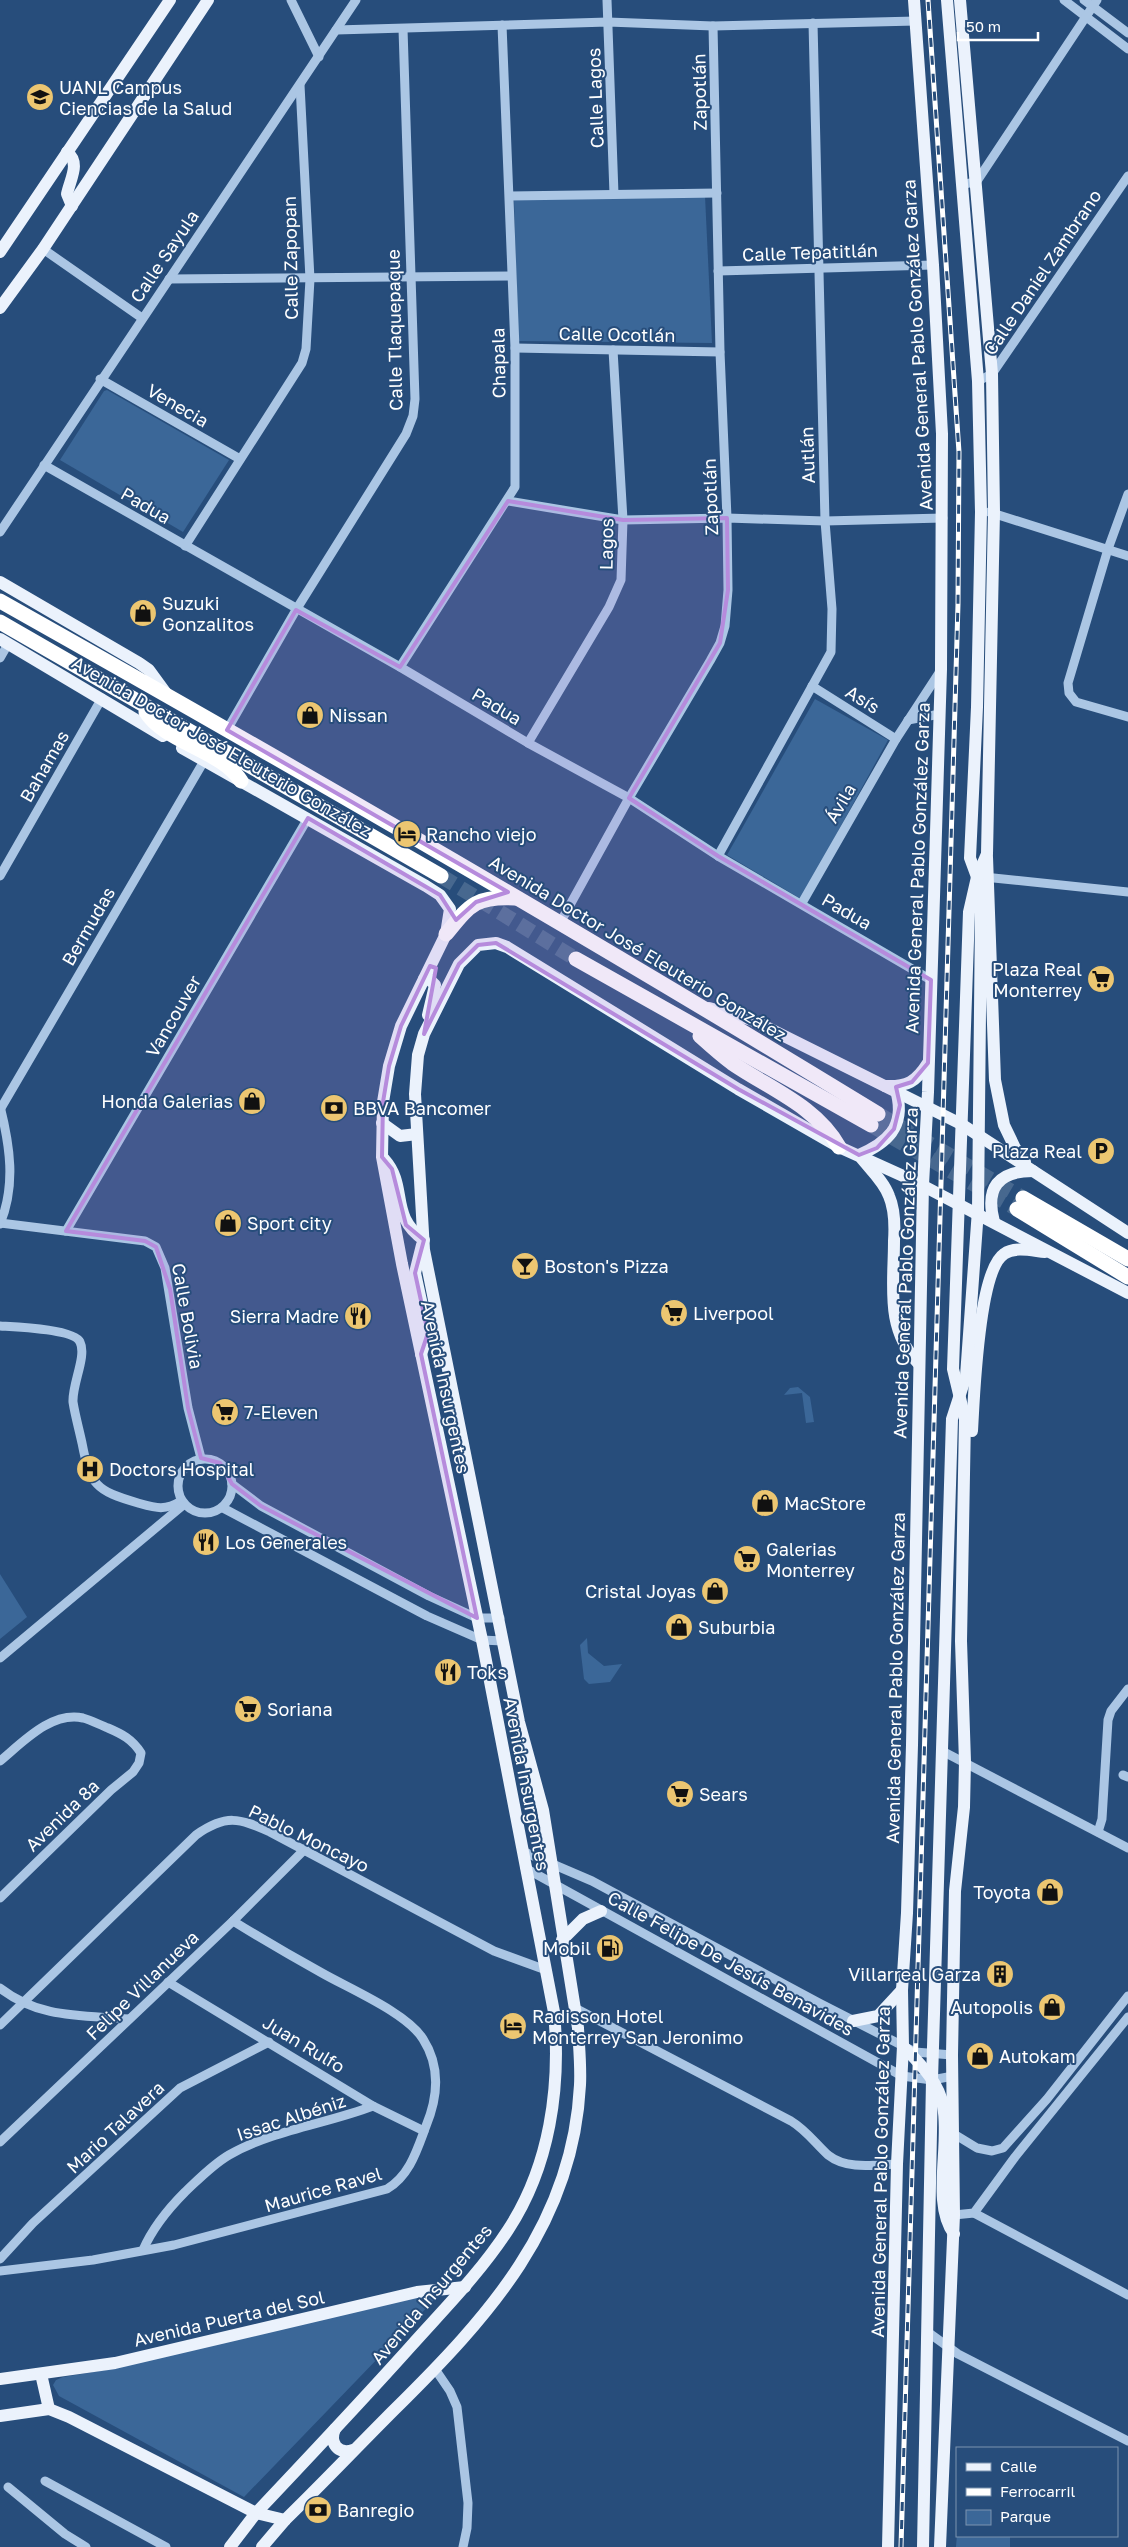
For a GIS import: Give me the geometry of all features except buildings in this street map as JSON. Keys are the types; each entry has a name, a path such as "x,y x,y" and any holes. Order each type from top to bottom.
{"highway":[{"name":"Avenida Doctor José Eleuterio González","path":"0,601 519,899 703,1007 874,1119 672,1013 576,958"},
{"name":"Avenida Doctor José Eleuterio González","path":"0,622 441,876"},
{"path":"142,704 150,718 160,727 223,764 236,774 241,781"},
{"path":"446,934 476,902 493,897 519,899"},
{"path":"672,1013 731,1062 816,1116 831,1132 839,1147"},
{"path":"1128,1259 1020,1203 1128,1277"}],"main road":[{"path":"0,252 170,0"},
{"path":"0,308 43,249 208,0"},
{"name":"Avenida General Pablo González Garza","path":"888,2547 897,2164 903,2046 902,1990 907,1913 912,1754 922,1185 932,980 942,669 942,434 933,265 914,0"},
{"path":"947,0 978,380 981,512 977,707 970,858 983,877 992,1047 1001,1116 1015,1148 1031,1170"},
{"path":"923,2547 929,2333 932,2080 944,1752 952,1419 966,1376 978,1216 981,912 986,854 994,512 992,374 977,181 960,0"},
{"path":"67,152 72,156 75,164 67,194 72,206"},
{"name":"Avenida Doctor José Eleuterio González","path":"0,582 140,663 149,670 170,698"},
{"name":"Avenida Doctor José Eleuterio González","path":"4,642 102,698 204,761 308,818 440,895 450,908 446,934"},
{"path":"940,2547 954,2234 952,2055 955,1891 964,1811 965,1762 961,1640 965,1419 953,1369 968,912 983,877"},
{"name":"Avenida Insurgentes","path":"230,2547 256,2513 465,2287 509,2229 533,2181 543,2152 553,2112 557,2044 554,2012 482,1640 421,1354 382,1157 382,1123 389,1066 401,1026 446,934"},
{"name":"Avenida Insurgentes","path":"262,2547 285,2520 353,2450 435,2369 509,2283 538,2235 556,2197 568,2158 579,2102 581,2064 575,2008 562,1940 540,1796 519,1722 500,1618 430,1287 424,1240 417,1134 418,1055 424,1034 459,964 471,949 485,942 496,943 507,947 839,1147"},
{"path":"424,979 430,980 435,985 424,1034"},
{"path":"703,1007 752,1020 880,1086 961,1124 1128,1233"},
{"path":"962,1081 979,1054 992,1047"},
{"path":"880,1086 908,1084 919,1076 928,1063"},
{"path":"859,1155 877,1148 894,1129 900,1105 897,1094"},
{"path":"382,1123 400,1136 417,1134"},
{"path":"839,1147 922,1185 1128,1293"},
{"path":"859,1155 885,1186 890,1197 895,1222 893,1313 898,1334 907,1352 919,1364"},
{"path":"382,1157 392,1169 406,1225 424,1240 415,1273 428,1333 421,1354"},
{"path":"994,1222 991,1197 998,1181 1011,1172 1031,1170"},
{"path":"964,1474 972,1446 978,1346 990,1275 998,1258 1009,1251 1051,1253"},
{"path":"562,1940 583,1919 601,1911"},
{"path":"853,2021 878,2016 886,2010 902,1990"},
{"path":"903,2046 932,2080 943,2105 946,2136 943,2186 945,2218 954,2234"},
{"name":"Avenida Puerta del Sol","path":"0,2379 114,2363 417,2292 465,2287"},
{"path":"41,2374 48,2409"},
{"path":"0,2416 48,2409 69,2417 256,2513 285,2520"},
{"path":"335,2429 332,2438 336,2447 344,2452 353,2450"}],"street":[{"path":"291,0 319,57"},
{"name":"Calle Sayula","path":"0,532 356,0"},
{"name":"Calle Lagos","path":"607,0 614,194"},
{"path":"1064,0 1128,48"},
{"path":"1084,0 1094,3 1128,33"},
{"path":"962,186 977,181 1094,3"},
{"path":"336,30 403,30 608,22 713,26 916,21"},
{"name":"Autlán","path":"718,856 830,652 832,629 825,521 813,23"},
{"name":"Chapala","path":"400,667 508,501 515,487 515,348 502,25"},
{"name":"Zapotlán","path":"560,923 629,798 720,643 726,626 728,590 727,518 720,352 713,26"},
{"name":"Calle Tlaquepaque","path":"226,730 296,610 406,434 413,416 415,400 403,30"},
{"name":"Calle Zapopan","path":"186,546 302,363 306,349 310,278 300,85"},
{"name":"Calle Daniel Zambrano","path":"978,380 992,374 1128,176"},
{"path":"510,196 717,193"},
{"path":"43,249 142,318"},
{"name":"Calle Tepatitlán","path":"718,271 933,265"},
{"path":"169,279 512,276"},
{"name":"Calle Ocotlán","path":"515,348 720,352"},
{"name":"Lagos","path":"528,743 609,607 621,580 623,520 613,350"},
{"name":"Venecia","path":"100,380 240,459"},
{"name":"Padua","path":"44,466 400,667 528,743 629,798 718,856 932,980"},
{"path":"1128,494 1108,549 1068,683 1068,693 1076,702 1128,717"},
{"path":"508,501 623,520 727,518 825,521 943,518"},
{"path":"981,512 994,512 1128,556"},
{"path":"0,658 4,642"},
{"name":"Ávila","path":"802,903 896,739 942,669"},
{"name":"Asís","path":"812,686 896,739"},
{"name":"Bahamas","path":"0,876 102,698"},
{"path":"908,720 940,714"},
{"name":"Bermudas","path":"0,1107 204,761"},
{"name":"Vancouver","path":"66,1232 308,818"},
{"path":"983,877 1128,892"},
{"path":"0,1107 12,1172 9,1195 0,1223"},
{"name":"Calle Bolivia","path":"0,1223 145,1241 156,1247 168,1282 188,1408 201,1458"},
{"path":"0,1326 59,1332 76,1337 81,1343 82,1354 73,1387 73,1402 87,1467 96,1484 120,1498 159,1509 171,1508 182,1502"},
{"path":"201,1458 220,1463 226,1469 232,1484 231,1493 223,1508 216,1512 198,1513 182,1502 178,1491 182,1474 190,1464 201,1458"},
{"path":"232,1484 261,1506 429,1596 477,1618 500,1618"},
{"path":"0,1658 182,1502"},
{"path":"223,1508 427,1616 482,1640 503,1642"},
{"path":"1098,1832 1102,1819 1108,1720 1111,1711 1128,1689"},
{"name":"Avenida 8a","path":"0,1761 54,1721 72,1718 83,1718 129,1738 141,1753 139,1763 133,1772 111,1790 0,1898"},
{"path":"944,1752 1128,1848"},
{"name":"Pablo Moncayo","path":"0,2025 206,1828 229,1820 244,1820 305,1849 494,1951 546,1970"},
{"name":"Felipe Villanueva","path":"0,2142 233,1921 305,1849"},
{"name":"Calle Felipe De Jesús Benavides","path":"522,1851 592,1881 853,2021 915,2052 952,2055"},
{"name":"Calle Felipe De Jesús Benavides","path":"525,1868 902,2076 932,2080 953,2076"},
{"name":"Maurice Ravel","path":"0,2272 63,2265 225,2233 387,2189 396,2184 406,2172 433,2108 437,2082 429,2048 414,2027 405,2020 233,1921"},
{"name":"Juan Rulfo","path":"168,1982 374,2106 424,2130"},
{"path":"0,1988 22,2004 56,2013 129,2019"},
{"path":"954,2134 977,2148 992,2151 1003,2148 1047,2099 1128,1996"},
{"path":"575,2008 791,2120 811,2136 830,2156 841,2162 866,2166 897,2164"},
{"path":"974,2213 1015,2158 1128,2017"},
{"path":"1109,2020 1120,2027"},
{"name":"Mario Talavera","path":"0,2259 33,2223 180,2088 269,2042"},
{"path":"1047,2099 1056,2107"},
{"name":"Issac Albéniz","path":"143,2250 150,2234 169,2208 203,2175 228,2156 257,2142 374,2106"},
{"path":"1003,2148 1015,2158"},
{"path":"954,2215 974,2213 1128,2295"},
{"path":"929,2333 950,2348 1128,2441"},
{"path":"435,2369 450,2391 457,2407 468,2503 467,2528 463,2547"},
{"path":"45,2481 166,2547"},
{"path":"8,2487 65,2534 86,2547"}],"highlighted area":[{"path":"508,501 623,520 727,518 728,590 720,643 629,798 718,856 931,980 928,1063 912,1082 896,1087 900,1105 894,1129 877,1148 859,1155 738,1089 496,943 478,945 459,964 424,1034 436,968 430,966 401,1026 389,1066 383,1102 382,1157 392,1169 406,1225 424,1240 415,1273 428,1333 421,1354 477,1618 261,1506 232,1484 220,1463 201,1458 188,1408 170,1289 156,1247 145,1241 66,1231 308,818 440,895 456,920 476,902 508,892 227,730 296,610 400,667"}],"green space":[{"path":"705,196 712,343 518,341 514,199"},
{"path":"107,390 229,460 183,532 60,460 104,391"},
{"path":"815,699 888,740 801,899 727,855"},
{"path":"798,1387 810,1397 814,1422 806,1423 802,1393 784,1395 790,1388"},
{"path":"0,1574 27,1617 0,1639"},
{"path":"587,1638 588,1653 604,1666 622,1664 610,1682 589,1684 584,1679 580,1645"},
{"path":"434,2293 437,2297 244,2497 59,2396 53,2385 56,2380 63,2377 112,2369"},
{"path":"957,2537 1010,2537 1010,2547 956,2547"}],"tunnel":[{"path":"441,876 576,959"},
{"path":"878,1114 1023,1198"},
{"path":"871,1125 1017,1209"}],"railway":[{"path":"901,2547 958,604 959,452 928,0"}],"place":[{"name":"UANL Campus Ciencias de la Salud","path":"40,97"},
{"name":"Suzuki Gonzalitos","path":"143,613"},
{"name":"Nissan","path":"310,715"},
{"name":"Rancho viejo","path":"407,834"},
{"name":"Plaza Real Monterrey","path":"1101,979"},
{"name":"Honda Galerias","path":"252,1101"},
{"name":"BBVA Bancomer","path":"334,1108"},
{"name":"Plaza Real","path":"1101,1151"},
{"name":"Sport city","path":"228,1223"},
{"name":"Boston's Pizza","path":"525,1266"},
{"name":"Liverpool","path":"674,1313"},
{"name":"Sierra Madre","path":"358,1316"},
{"name":"7-Eleven","path":"225,1412"},
{"name":"Doctors Hospital","path":"90,1469"},
{"name":"MacStore","path":"765,1503"},
{"name":"Los Generales","path":"206,1542"},
{"name":"Galerias Monterrey","path":"747,1559"},
{"name":"Cristal Joyas","path":"715,1591"},
{"name":"Suburbia","path":"679,1627"},
{"name":"Toks","path":"448,1672"},
{"name":"Soriana","path":"248,1709"},
{"name":"Sears","path":"680,1794"},
{"name":"Toyota","path":"1050,1892"},
{"name":"Mobil","path":"610,1948"},
{"name":"Villarreal Garza","path":"1000,1974"},
{"name":"Autopolis","path":"1052,2007"},
{"name":"Radisson Hotel Monterrey San Jeronimo","path":"513,2026"},
{"name":"Autokam","path":"980,2056"},
{"name":"Banregio","path":"318,2510"}]}
